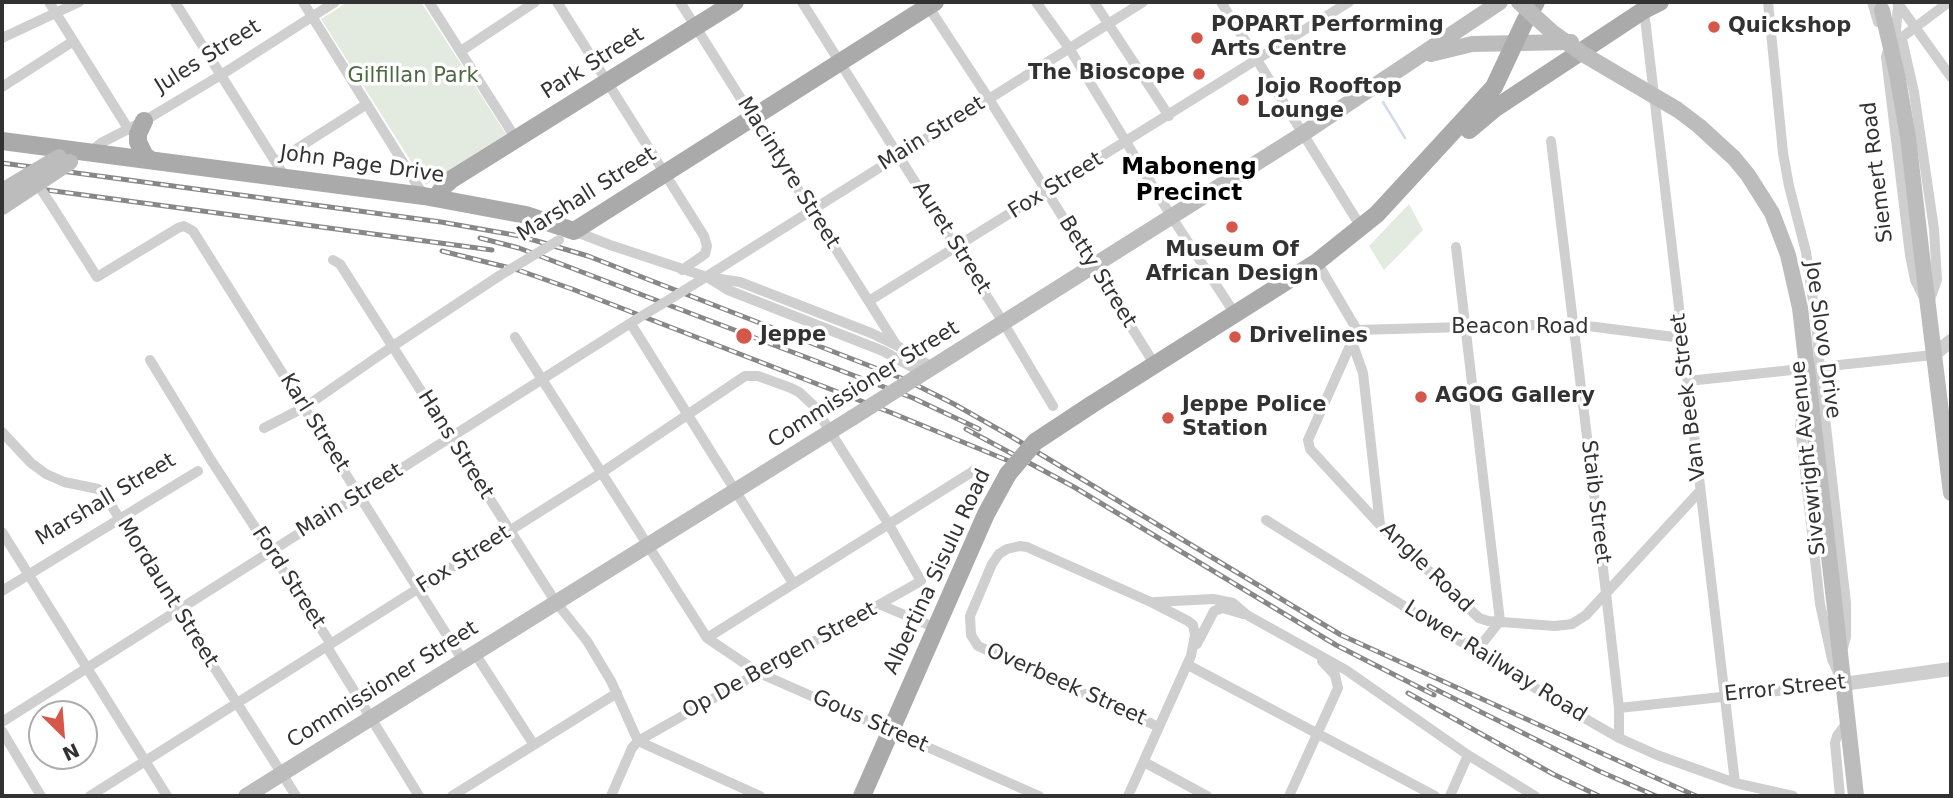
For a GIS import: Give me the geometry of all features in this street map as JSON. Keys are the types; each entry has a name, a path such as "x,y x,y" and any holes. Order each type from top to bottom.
{"main road":[{"name":"Park Street","path":"430,197 452,179 735,2"},
{"name":"Commissioner Street","path":"246,796 1304,133 1500,2"},
{"name":"Joe Slovo Drive","path":"1519,2 1552,32 1583,54 1678,110 1699,126 1734,158 1772,213 1788,255 1800,308 1843,684"},
{"name":"Albertina Sisulu Road","path":"1377,214 1494,87 1536,2"},
{"name":"Siemert Road","path":"1880,2 1903,106 1933,355 1947,432 1951,493"},
{"name":"Marshall Street","path":"567,235 754,118 930,3"},
{"name":"Albertina Sisulu Road","path":"862,796 986,514 1008,474 1035,442 1317,262 1404,195 1475,124 1650,4"},
{"path":"1409,63 1459,45 1598,40"},
{"path":"137,125 139,145 145,156 151,160"},
{"name":"John Page Drive","path":"2,141 79,153 280,170 526,215 567,235"},
{"name":"Jules Street","path":"2,191 34,178 79,153"},
{"path":"467,203 464,184 467,175 475,166"},
{"name":"Jules Street","path":"2,207 34,178"},
{"path":"1843,684 1856,796"}],"street":[{"path":"49,2 72,41 137,125"},
{"path":"2,38 79,2"},
{"path":"175,2 280,170 367,104"},
{"path":"303,2 430,197"},
{"name":"Jules Street","path":"79,153 137,125 335,2"},
{"path":"429,2 516,139"},
{"path":"461,51 536,2"},
{"path":"557,2 706,241 706,250 702,257 682,270"},
{"name":"Macintyre Street","path":"680,2 896,345"},
{"name":"Auret Street","path":"802,2 957,247 1053,406"},
{"path":"1036,2 1069,48 1171,216 1235,314"},
{"path":"1094,2 1169,116"},
{"name":"Main Street","path":"2,722 1143,2"},
{"path":"1221,2 1362,227"},
{"name":"Fox Street","path":"869,301 1349,2"},
{"name":"Sivewright Avenue","path":"1768,2 1783,153 1813,292 1846,603 1846,637 1840,661"},
{"path":"1872,2 1879,23 1896,43"},
{"path":"1896,43 1914,26 1949,2"},
{"name":"Betty Street","path":"930,3 1155,365"},
{"name":"Van Beek Street","path":"1650,4 1682,338 1735,783"},
{"path":"1896,43 1898,4"},
{"path":"1898,4 1951,77"},
{"path":"2,87 72,41"},
{"name":"Siemert Road","path":"1896,43 1914,92 1923,146 1937,280 1928,305 1915,279 1910,255 1886,64 1887,51 1896,43"},
{"name":"Staib Street","path":"1551,141 1606,593 1619,708 1619,738"},
{"name":"Karl Street","path":"34,178 97,277 168,233 184,226 193,231 418,590 534,745"},
{"name":"John Page Drive","path":"567,235 682,270 883,351 924,372"},
{"name":"Marshall Street","path":"264,428 305,407 499,276 567,235"},
{"path":"1457,247 1500,621 1477,650"},
{"name":"Hans Street","path":"333,260 340,264 555,601 587,641 617,693 638,741"},
{"path":"1317,262 1357,330 1352,342 1363,373 1380,525"},
{"name":"John Page Drive","path":"703,279 740,282 871,332 896,345 924,372"},
{"path":"634,321 793,583"},
{"name":"Beacon Road","path":"1357,330 1572,324 1682,338"},
{"path":"515,337 707,638 975,470"},
{"path":"1688,381 1933,355 1951,341"},
{"name":"Angle Road","path":"1352,342 1311,432 1308,440 1310,449 1380,525 1474,615 1484,620 1555,626 1572,624 1586,615 1700,491"},
{"name":"Ford Street","path":"150,360 211,460 331,644 327,647 419,796"},
{"name":"Fox Street","path":"90,796 601,473 745,376 753,375 799,392 814,405 831,431"},
{"path":"1821,382 1803,414 1800,427 1823,624 1832,659 1843,684"},
{"path":"831,431 888,523"},
{"name":"Mordaunt Street","path":"2,432 31,464 46,474 64,482 101,491 296,796"},
{"name":"Marshall Street","path":"2,591 198,471"},
{"name":"Lower Railway Road","path":"1266,520 1619,738 1657,755 1735,783 1793,796"},
{"name":"Op De Bergen Street","path":"638,741 921,581 888,523"},
{"path":"2,531 167,796"},
{"name":"Overbeek Street","path":"1153,603 1020,546 999,554 992,564 970,616 970,629 974,641 989,653 1159,727"},
{"path":"1153,603 1220,599 1233,603 1247,615 1313,653 1333,671 1338,688"},
{"path":"1153,603 1193,625 1195,635 1189,660"},
{"path":"881,605 936,628"},
{"path":"1128,796 1214,611 1223,608 1247,615"},
{"name":"Gous Street","path":"707,638 759,673 1040,796"},
{"path":"1313,653 1320,654 1346,670 1528,795"},
{"path":"1189,660 1318,734 1435,796"},
{"name":"Error Street","path":"1619,708 1843,684 1951,669"},
{"path":"1289,796 1338,688 1345,683 1356,684 1452,749 1466,753"},
{"path":"452,796 617,693"},
{"path":"1840,796 1835,743 1849,720"},
{"path":"2,731 41,796"},
{"path":"611,796 632,748 638,741 760,796"},
{"path":"1450,796 1466,753"},
{"path":"1144,762 1208,796"}],"green space":[{"name":"Gilfillan Park","path":"348,2 421,2 506,134 426,185 321,19"},
{"path":"1409,204 1423,230 1384,270 1369,246"}],"waterway":[{"path":"1383,102 1405,138"}],"railway":[{"path":"2,163 441,222 520,236 588,256 906,380 1012,437 1341,635 1696,796"},
{"path":"2,184 492,250"},
{"path":"480,238 519,248 913,398 979,429"},
{"path":"442,251 518,270 572,289 1009,461"},
{"path":"966,429 1074,487 1336,645 1434,695"},
{"path":"1429,686 1599,771 1656,796"},
{"path":"1408,693 1553,774 1599,796"}],"place":[{"name":"Quickshop","path":"1714,27"},
{"name":"POPART Performing Arts Centre","path":"1197,38"},
{"name":"The Bioscope","path":"1199,74"},
{"name":"Jojo Rooftop Lounge","path":"1243,100"},
{"name":"Museum Of African Design","path":"1232,227"},
{"name":"Jeppe","path":"744,336"},
{"name":"Drivelines","path":"1235,337"},
{"name":"AGOG Gallery","path":"1421,397"},
{"name":"Jeppe Police Station","path":"1168,418"}],"district":[{"name":"Maboneng Precinct","path":"1189,181"}]}
